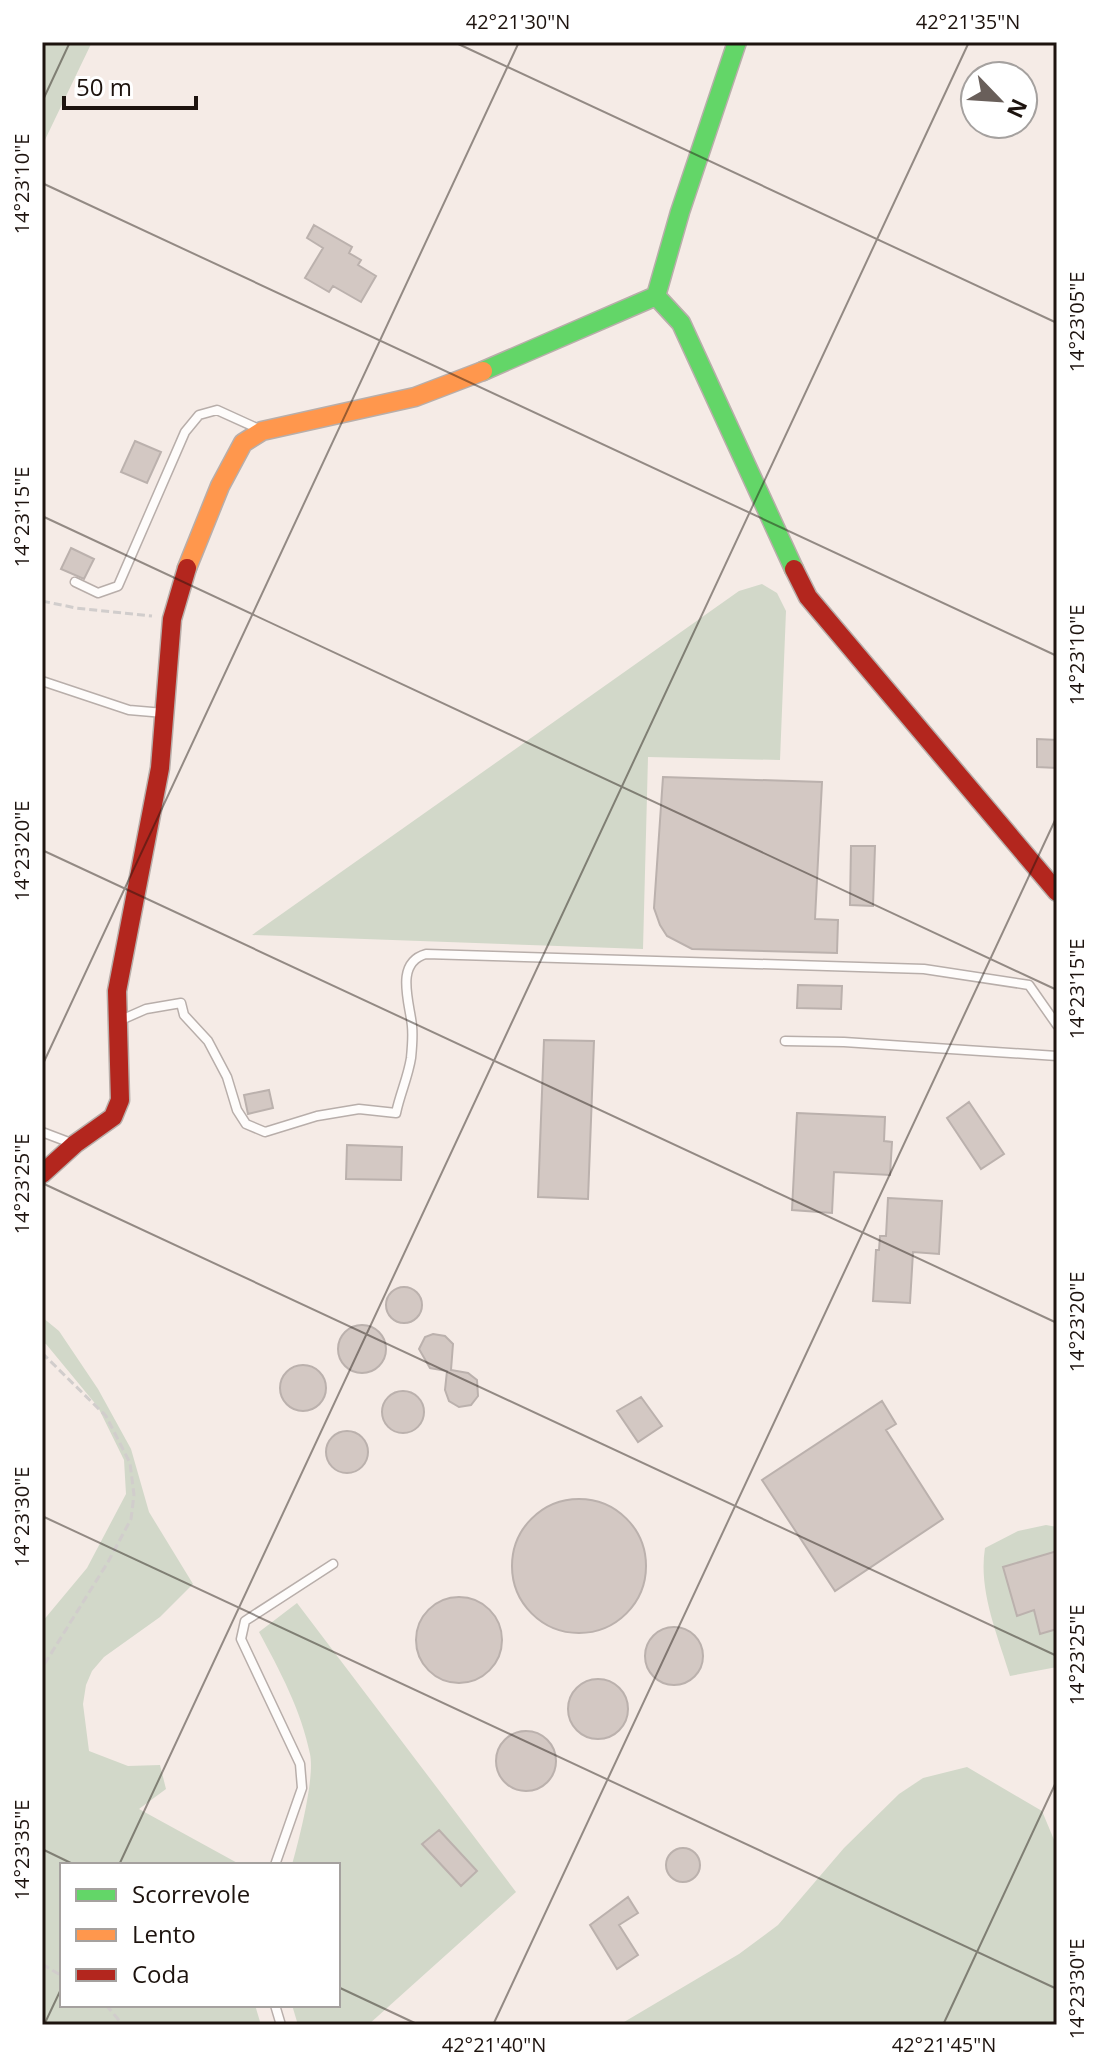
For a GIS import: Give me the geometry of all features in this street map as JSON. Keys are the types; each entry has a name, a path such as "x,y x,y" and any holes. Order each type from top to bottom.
{"street":[{"path":"42,1174 75,1144 113,1117 120,1100 117,991 160,768 172,619 190,559 220,486 243,443 262,431 415,397 516,359 656,296 680,212 737,42"},
{"path":"656,296 681,323 776,535 808,597 1057,892"}],"lane":[{"path":"75,582 98,593 118,586 185,432 199,415 217,410 262,431"},
{"path":"42,681 129,710 165,713"},
{"path":"118,1021 146,1009 181,1003 184,1015 208,1041 246,1124 265,1132 317,1116 359,1109 396,1113 411,1059 412,1027 406,978 409,966 417,957 426,954 924,969 1029,985 1057,1025"},
{"path":"785,1041 1057,1056"},
{"path":"42,1132 75,1144"},
{"path":"276,1863 302,1788 300,1764 241,1639 245,1621 333,1564"}],"path":[{"path":"42,601 172,619"},
{"path":"42,1353 106,1416 130,1463 134,1495 131,1519 42,1668"},
{"path":"42,1964 60,1975"},
{"path":"108,2007 123,2025"}],"green space":[{"path":"42,42 92,42 42,146"},
{"path":"762,584 777,593 786,611 780,760 648,757 643,949 252,935 739,591"},
{"path":"42,1317 59,1331 98,1389 131,1449 149,1512 193,1584 160,1617 104,1657 92,1671 83,1704 89,1751 128,1766 160,1765 166,1789 139,1809 237,1863 60,1863 60,2007 256,2007 261,2025 42,2025 42,1622 87,1568 126,1494 124,1460 98,1407 42,1343"},
{"path":"1046,1525 1057,1527 1057,1667 1010,1676 987,1597 985,1548 1018,1531"},
{"path":"297,1603 516,1892 368,2025 298,2025 293,2007 340,2007 340,1863 292,1863 308,1793 310,1754 295,1706 259,1632"},
{"path":"967,1767 1042,1811 1057,1847 1057,2025 619,2025 739,1954 778,1925 844,1848 899,1794 923,1778"}],"building":[{"path":"314,225 352,247 349,253 361,260 358,265 376,276 361,302 333,286 329,292 305,278 323,248 307,238"},
{"path":"135,441 161,452 147,483 121,472"},
{"path":"71,548 94,559 84,579 61,569"},
{"path":"1037,739 1057,740 1057,768 1037,767"},
{"path":"663,777 822,782 815,919 838,920 837,953 692,949 667,936 654,908"},
{"path":"851,846 875,846 873,906 850,905"},
{"path":"798,985 842,986 841,1009 797,1008"},
{"path":"544,1040 594,1041 588,1199 538,1197"},
{"path":"269,1090 273,1108 248,1114 244,1095"},
{"path":"969,1102 1004,1154 981,1169 947,1118"},
{"path":"797,1113 885,1117 884,1141 892,1142 890,1175 834,1172 832,1213 792,1210"},
{"path":"347,1145 402,1147 401,1180 346,1179"},
{"path":"888,1198 942,1201 939,1254 913,1252 910,1303 873,1301 876,1250 879,1250 880,1236 886,1236"},
{"path":"404,1287 417,1292 422,1305 417,1318 404,1323 391,1318 386,1305 391,1292"},
{"path":"362,1325 379,1332 386,1349 379,1366 362,1373 345,1366 338,1349 345,1332"},
{"path":"433,1334 445,1336 453,1344 451,1370 468,1373 477,1380 478,1396 471,1405 459,1407 449,1401 445,1390 447,1371 430,1368 419,1349 425,1337"},
{"path":"303,1365 319,1372 326,1388 319,1404 303,1411 287,1404 280,1388 287,1372"},
{"path":"403,1391 418,1397 424,1412 418,1427 403,1433 388,1427 382,1412 388,1397"},
{"path":"641,1397 662,1426 638,1442 617,1411"},
{"path":"882,1401 896,1424 886,1430 943,1519 835,1591 762,1480"},
{"path":"347,1431 362,1437 368,1452 362,1467 347,1473 332,1467 326,1452 332,1437"},
{"path":"579,1499 604,1504 626,1519 641,1541 646,1566 641,1591 626,1613 604,1628 579,1633 554,1628 532,1613 517,1591 512,1566 517,1541 532,1519 554,1504"},
{"path":"1057,1551 1057,1629 1040,1634 1034,1610 1017,1616 1003,1567"},
{"path":"459,1597 476,1600 490,1609 499,1623 502,1640 499,1657 490,1671 476,1680 459,1683 442,1680 428,1671 419,1657 416,1640 419,1623 428,1609 442,1600"},
{"path":"674,1627 685,1629 694,1636 701,1645 701,1667 694,1676 685,1683 674,1685 663,1683 654,1676 647,1667 645,1656 647,1645 654,1636 663,1629"},
{"path":"598,1679 619,1688 628,1709 619,1730 598,1739 577,1730 568,1709 577,1688"},
{"path":"526,1731 537,1733 547,1740 554,1750 554,1772 547,1782 537,1789 526,1791 515,1789 505,1782 498,1772 496,1761 498,1750 505,1740 515,1733"},
{"path":"439,1830 477,1871 461,1886 422,1844"},
{"path":"683,1848 695,1853 700,1865 695,1877 683,1882 671,1877 666,1865 671,1853"},
{"path":"628,1897 638,1913 619,1925 638,1955 617,1969 590,1925"}],"traffic: fast":[{"path":"737,42 680,212 656,296 681,323 794,569"},
{"path":"483,371 656,296"}],"traffic: slow":[{"path":"187,568 220,486 243,443 262,431 415,397 483,371"}],"traffic: jam":[{"path":"42,1174 75,1144 113,1117 120,1100 117,991 160,768 172,619 187,568"},
{"path":"794,569 808,597 1057,892"}]}
